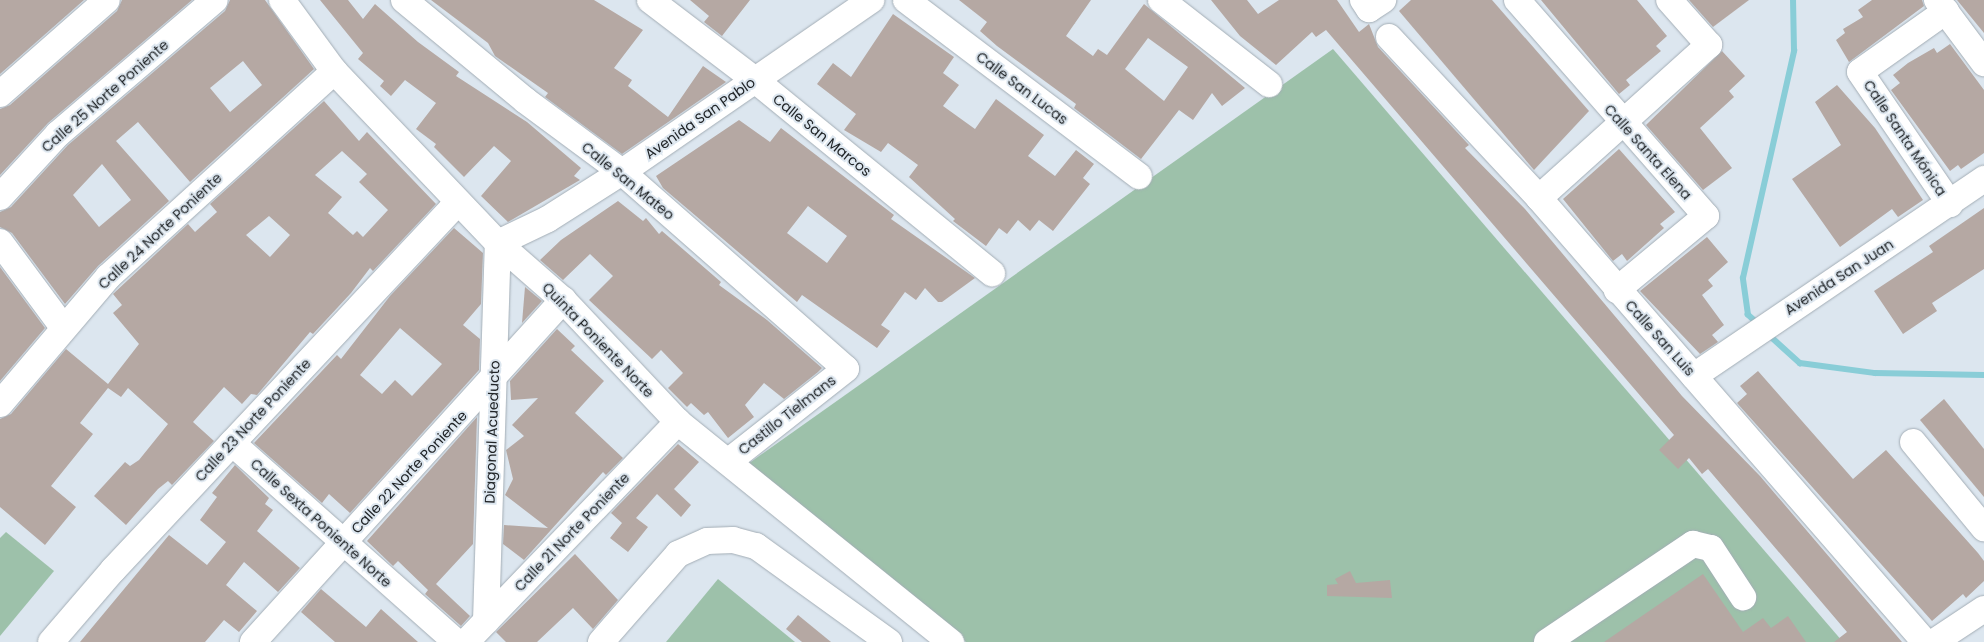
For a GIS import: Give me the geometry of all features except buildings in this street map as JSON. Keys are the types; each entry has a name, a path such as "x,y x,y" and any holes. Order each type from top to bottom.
{"street":[{"path":"0,94 107,0"},
{"name":"Calle 25 Norte Poniente","path":"0,197 58,134 216,0"},
{"name":"Quinta Poniente Norte","path":"282,0 334,71 498,243 563,300 678,422 951,642"},
{"name":"Calle San Mateo","path":"404,0 526,101 622,172 846,368"},
{"name":"Calle San Marcos","path":"650,0 755,80 992,273"},
{"name":"Avenida San Pablo","path":"498,243 548,219 622,172 870,0"},
{"name":"Calle San Lucas","path":"906,0 1139,176"},
{"path":"1161,0 1269,84"},
{"path":"1539,198 1709,46 1669,0"},
{"name":"Calle Santa Elena","path":"1516,1 1706,216 1618,290"},
{"path":"1941,6 1984,63"},
{"name":"Calle Santa Mónica","path":"1941,6 1860,72 1950,204"},
{"name":"Calle San Luis","path":"1389,37 1539,198 1925,642"},
{"name":"Calle 24 Norte Poniente","path":"0,404 108,277 334,71"},
{"name":"Avenida San Juan","path":"1694,376 1792,306 1950,204 1984,179"},
{"name":"Calle 23 Norte Poniente","path":"51,642 113,570 458,202"},
{"path":"0,242 64,327"},
{"name":"Diagonal Acueducto","path":"486,620 498,243"},
{"name":"Calle 22 Norte Poniente","path":"253,642 563,300"},
{"name":"Castillo Tielmans","path":"728,462 846,368"},
{"name":"Calle 21 Norte Poniente","path":"466,642 678,422"},
{"path":"1913,442 1984,528"},
{"name":"Calle Sexta Poniente Norte","path":"232,443 456,642"},
{"path":"601,642 678,554 707,541 733,540 756,546 889,642"},
{"path":"1547,642 1694,544 1711,548 1743,597"},
{"path":"1934,642 1984,609"}],"green space":[{"path":"1333,49 1843,642 966,642 745,466"},
{"path":"6,532 54,571 0,636 0,538"},
{"path":"718,579 795,642 666,642"}],"waterway":[{"path":"1759,325 1748,315 1743,278 1794,51 1793,0"},
{"path":"1767,333 1800,363 1875,373 1984,375"}]}
